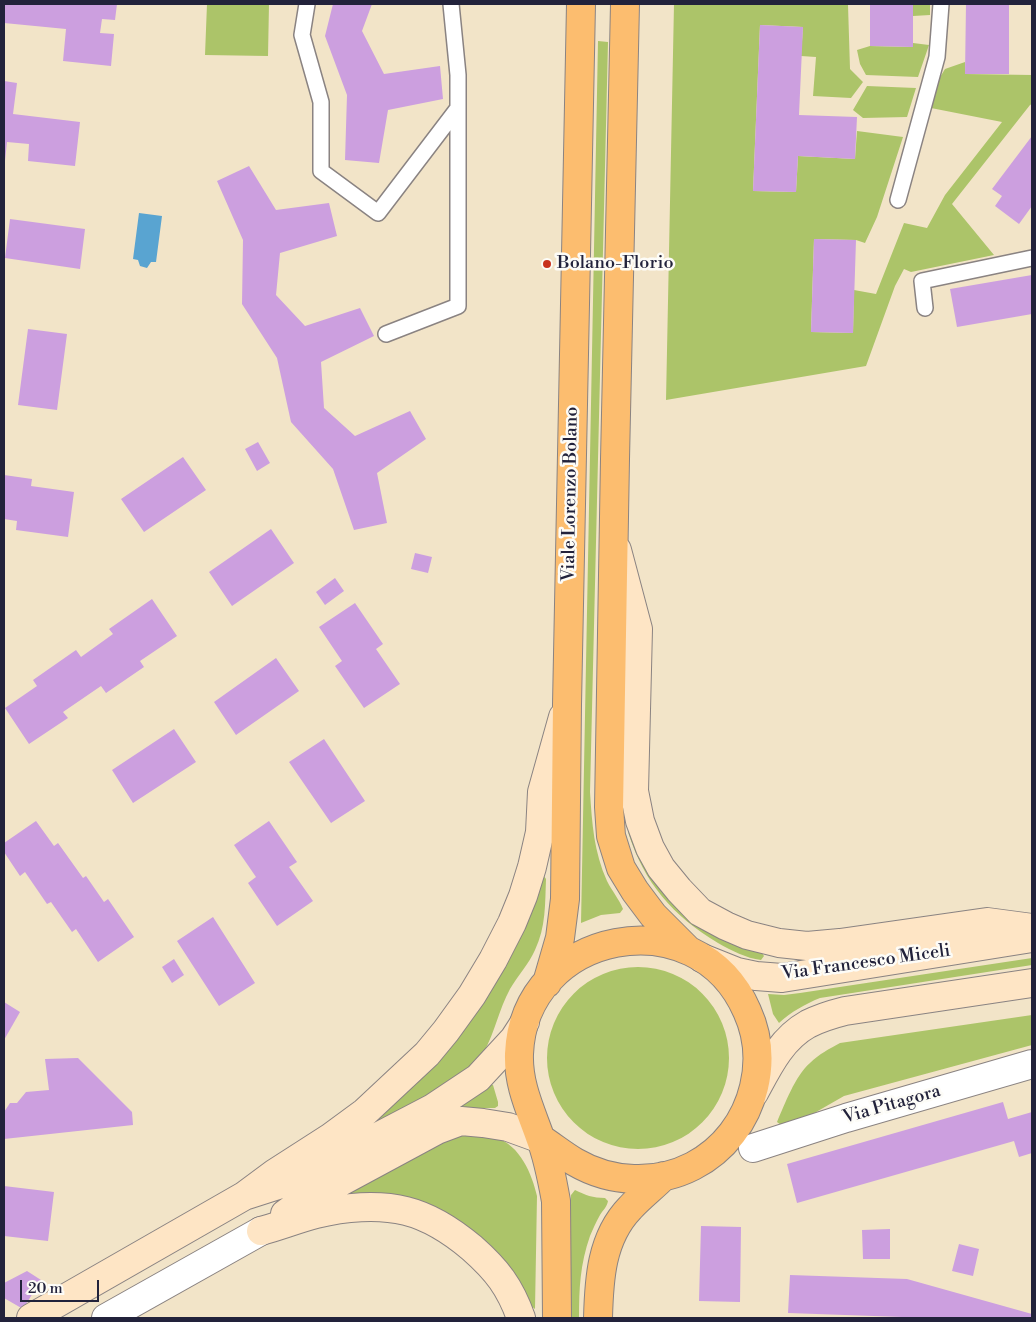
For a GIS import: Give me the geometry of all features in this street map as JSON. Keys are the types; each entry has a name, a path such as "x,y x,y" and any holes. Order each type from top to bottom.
{"main road":[{"name":"Viale Lorenzo Bolano","path":"547,983 560,938 565,899 581,4"},
{"path":"625,4 609,807 611,836 621,868 635,892 654,915 696,955 726,978 744,1004 751,1019 757,1050 758,1066 752,1096"},
{"path":"614,537 638,629 634,791 640,821 650,848 661,868 700,912 726,926 747,934 779,943 807,946 987,922 1032,928"},
{"path":"31,1318 244,1196 365,1112 427,1054 472,996 512,924 532,866 540,832 542,792 567,704"},
{"name":"Via Francesco Miceli","path":"696,955 737,972 782,978 1032,938"},
{"path":"557,1318 556,1201 541,1139 521,1084 519,1068 519,1053 525,1022 530,1008 547,983 558,971 577,957 598,947 628,940 644,940 675,946 696,955"},
{"path":"262,1231 296,1206 437,1130 461,1121 508,1127 541,1139 575,1162 603,1174 634,1179 649,1179 679,1172 706,1158 729,1137 746,1111 773,1057 789,1038 807,1024 845,1011 1032,983"},
{"path":"244,1196 297,1179 433,1108 478,1078 509,1044 525,1022"},
{"path":"598,1318 602,1266 609,1242 618,1224 629,1209 664,1176"},
{"path":"262,1231 317,1214 348,1208 379,1207 406,1211 430,1220 450,1232 478,1254 508,1287 521,1318"}],"street":[{"name":"Via Pitagora","path":"754,1148 846,1118 1032,1064"},
{"path":"106,1318 262,1231"}],"lane":[{"path":"307,4 302,35 321,102 321,171 378,213 458,108"},
{"path":"386,334 458,306 458,75 451,4"},
{"path":"898,200 936,57 941,4"},
{"path":"925,308 922,281 1032,258"}],"green space":[{"path":"207,4 269,4 268,56 205,55"},
{"path":"674,4 853,4 848,5 850,69 863,82 851,98 813,96 816,57 801,56 803,27 760,25 753,191 796,192 798,156 855,159 857,131 903,137 877,217 865,243 856,240 814,239 811,332 853,333 854,290 876,294 904,223 927,228 945,195 1002,122 931,108 933,89 945,69 965,62 965,74 1032,75 1032,104 952,204 994,255 911,272 904,269 895,286 866,366 666,400"},
{"path":"913,4 930,4 930,15 913,16"},
{"path":"598,41 608,42 590,792 596,849 607,881 623,909 620,913 601,915 581,923"},
{"path":"913,43 929,45 918,77 866,75 860,64 857,50 870,46 912,47"},
{"path":"867,86 916,88 907,117 863,118 853,110"},
{"path":"628,832 632,834 735,944 762,953 764,956 761,960 739,954 718,943 702,933 674,909 662,896 642,867"},
{"path":"540,876 544,876 546,879 544,915 539,941 530,960 510,989 488,1044 478,1061 460,1077 438,1091 349,1138 371,1120"},
{"path":"1032,958 1032,965 820,998 788,1015 779,1023 773,1014 768,994 800,993"},
{"path":"638,967 656,969 673,974 702,994 722,1023 727,1040 729,1058 727,1076 722,1093 702,1122 673,1142 656,1147 638,1149 620,1147 603,1142 574,1122 554,1093 549,1076 547,1058 549,1040 554,1023 574,994 603,974 620,969"},
{"path":"1032,1015 1032,1045 844,1096 776,1135 781,1125 777,1122 800,1075 817,1057 840,1043"},
{"path":"490,1084 493,1085 498,1106 495,1108 456,1108"},
{"path":"462,1132 496,1138 512,1147 524,1161 532,1179 537,1196 535,1309 530,1305 481,1239 325,1200"},
{"path":"575,1190 589,1196 605,1198 608,1201 590,1236 584,1257 580,1287 579,1318 570,1318 571,1195"}],"water":[{"path":"139,213 162,216 156,262 151,262 147,268 140,266 138,260 133,259"}],"building":[{"path":"5,4 117,4 115,20 102,19 100,33 114,34 111,66 63,61 66,29 4,23"},
{"path":"333,4 372,4 362,31 384,74 440,66 443,99 388,110 379,163 345,160 347,95 325,36"},
{"path":"870,4 913,4 913,47 870,46"},
{"path":"966,4 1009,4 1009,74 965,74"},
{"path":"760,25 803,27 799,115 857,117 855,159 798,156 796,192 753,191"},
{"path":"4,81 17,83 13,114 80,122 75,166 28,161 29,144 7,142 4,160"},
{"path":"1032,136 1032,206 1019,224 995,206 1002,196 992,189"},
{"path":"249,166 276,210 329,203 337,236 280,253 276,295 305,326 360,308 374,336 321,362 324,408 355,436 410,411 426,439 377,473 387,523 354,530 333,469 291,422 277,358 242,304 243,240 217,181"},
{"path":"10,219 85,229 80,269 5,258"},
{"path":"814,239 856,240 853,333 811,332"},
{"path":"1032,275 1032,314 957,327 950,289"},
{"path":"28,329 67,334 57,410 18,405"},
{"path":"258,442 270,463 257,471 245,449"},
{"path":"183,457 206,490 144,532 121,499"},
{"path":"4,475 32,479 31,486 74,492 68,537 16,530 17,521 4,519"},
{"path":"271,529 294,563 232,606 209,572"},
{"path":"415,553 432,557 428,573 411,569"},
{"path":"335,578 344,591 325,605 316,592"},
{"path":"152,599 177,636 140,661 144,667 106,693 101,686 63,712 68,718 29,744 5,708 37,686 33,680 76,650 81,657 113,634 109,629"},
{"path":"355,603 383,644 376,649 400,684 364,708 335,666 342,661 319,627"},
{"path":"276,658 299,691 236,735 214,702"},
{"path":"174,729 196,762 133,803 112,770"},
{"path":"324,739 365,801 331,823 289,762"},
{"path":"36,821 54,846 58,843 83,878 86,876 104,902 108,899 134,937 98,962 76,929 72,932 51,902 47,904 25,872 20,876 4,852 4,843"},
{"path":"269,821 297,862 289,867 313,901 277,926 248,883 256,877 234,845"},
{"path":"213,917 255,983 219,1006 177,941"},
{"path":"174,959 184,975 172,983 162,967"},
{"path":"4,1002 20,1012 4,1040"},
{"path":"78,1058 132,1112 133,1125 4,1139 4,1112 10,1103 17,1103 26,1092 49,1090 45,1059"},
{"path":"1003,1102 1008,1119 1032,1112 1032,1153 1019,1157 1014,1141 797,1203 787,1164"},
{"path":"4,1186 54,1192 48,1241 4,1236"},
{"path":"701,1226 741,1227 740,1302 699,1301"},
{"path":"890,1229 890,1259 863,1259 862,1230"},
{"path":"959,1244 979,1249 973,1276 952,1271"},
{"path":"27,1271 41,1280 23,1309 4,1298 4,1283"},
{"path":"790,1275 907,1279 1032,1314 1032,1318 907,1318 788,1313"}],"place":[{"name":"Bolano-Florio","path":"547,264"}]}
